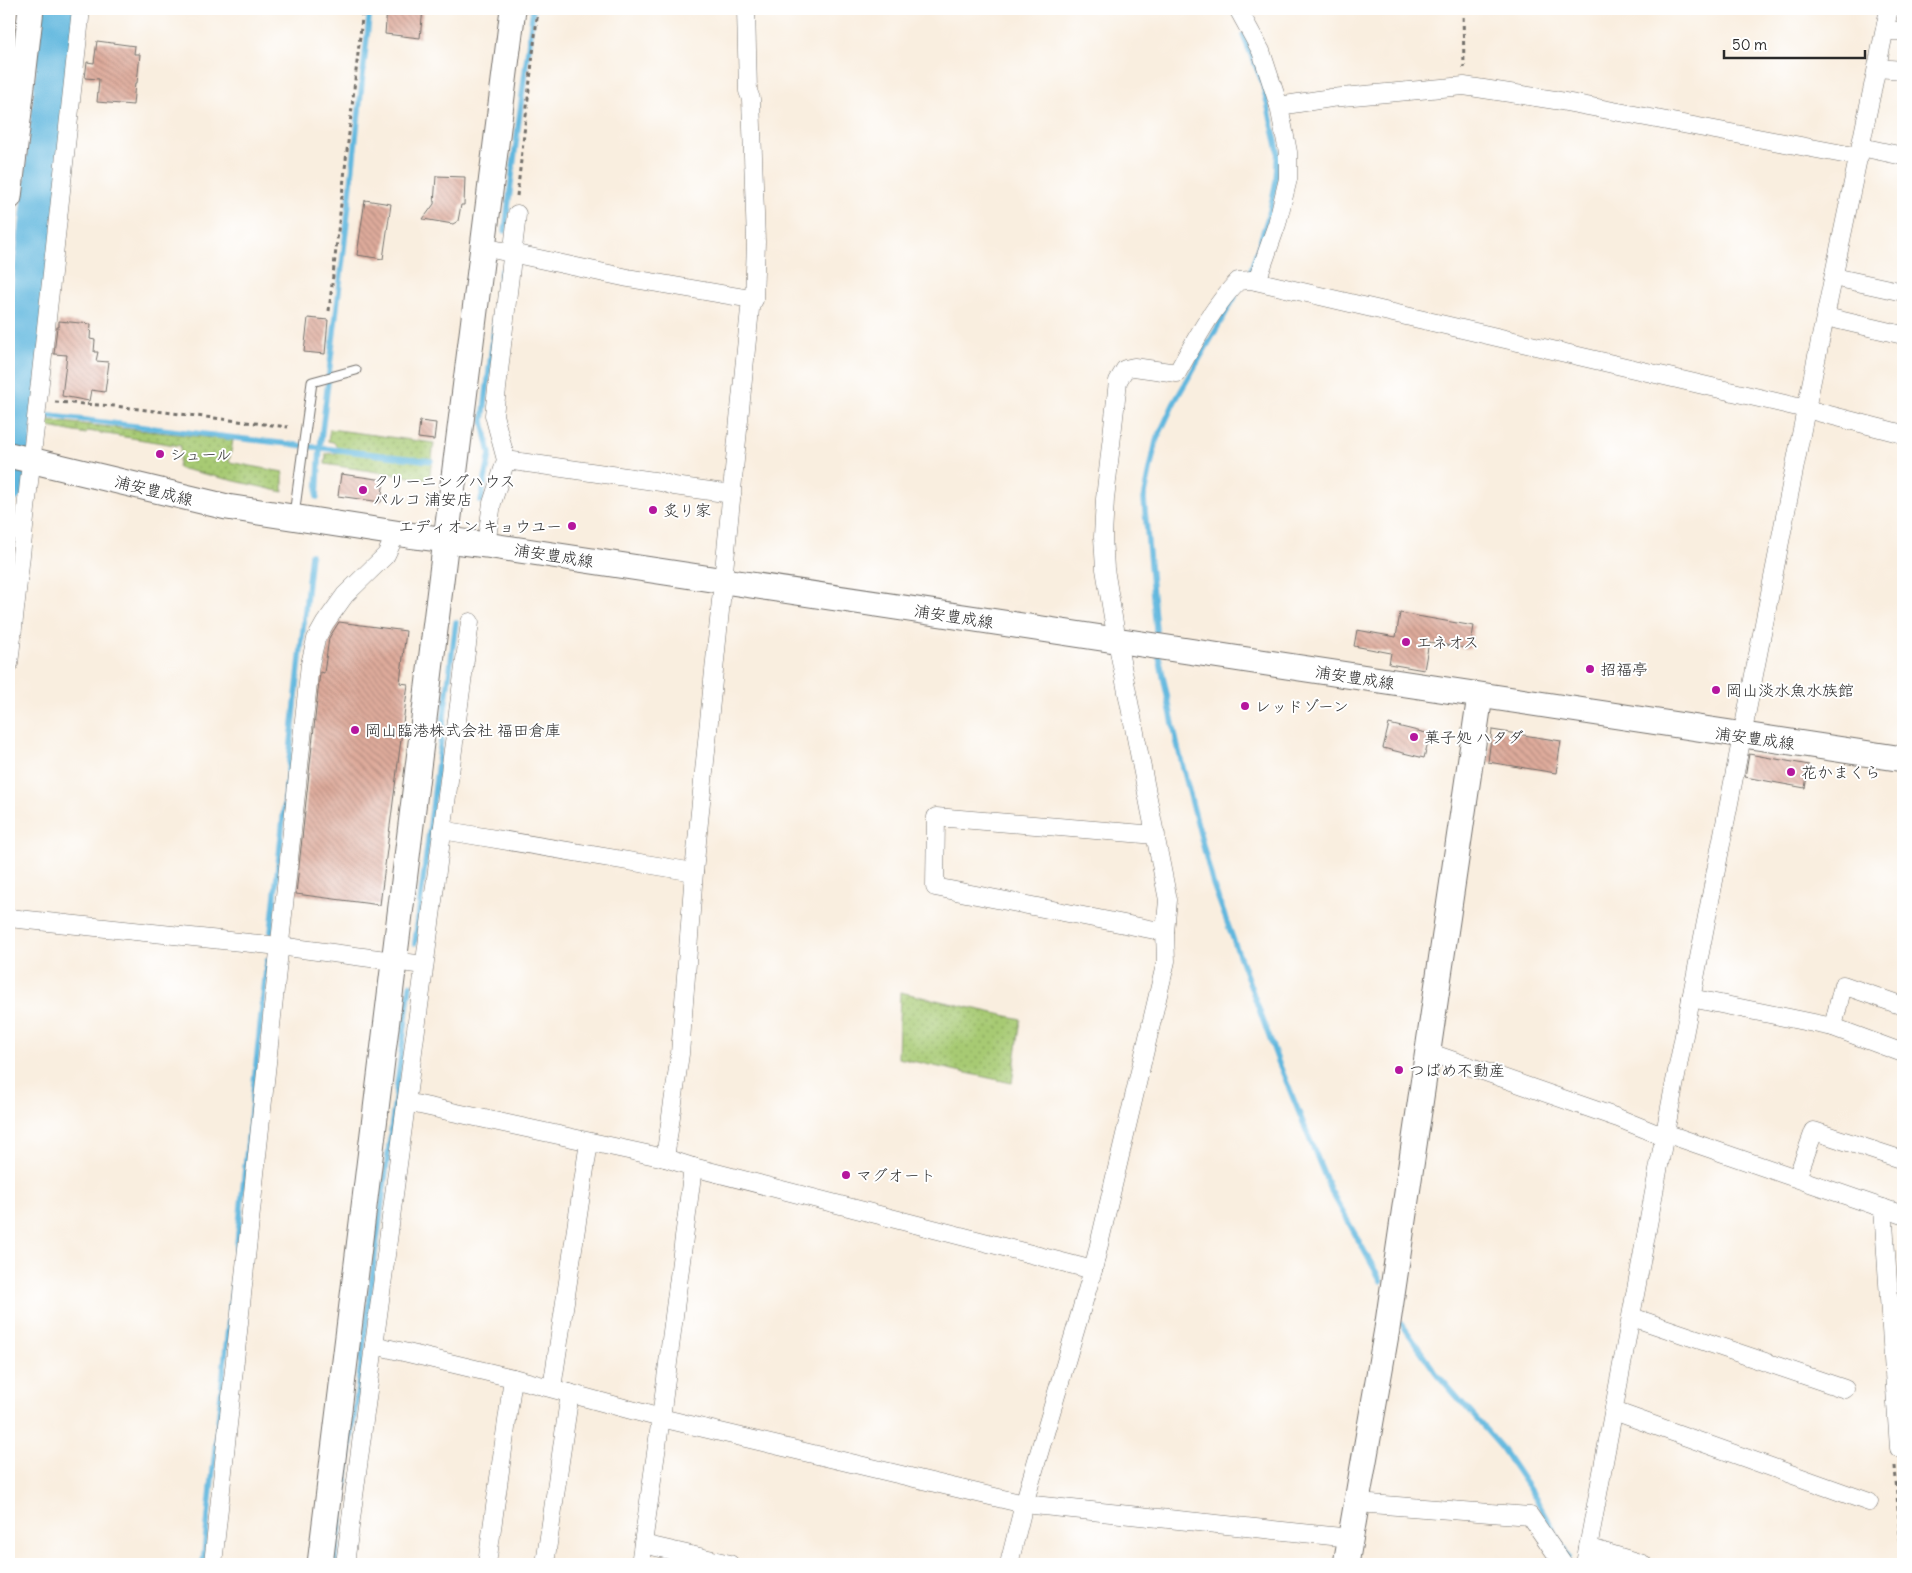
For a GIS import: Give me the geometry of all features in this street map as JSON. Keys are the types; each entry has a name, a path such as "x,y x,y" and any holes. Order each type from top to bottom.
{"street":[{"path":"9,197 31,9"},
{"path":"9,664 20,556 22,458 39,401 81,9"},
{"path":"320,1564 513,9"},
{"path":"483,246 628,278 754,300 756,242 751,99 748,91 746,9"},
{"path":"1009,1564 1024,1504 1093,1270 1166,961 1165,932 1168,900 1116,641 1105,569 1103,537 1105,499 1118,381 1125,369 1134,367 1177,373 1212,312 1224,295 1250,280 1277,224 1288,179 1288,152 1279,106 1261,51 1238,9"},
{"path":"1587,1556 1665,1133 1806,409 1890,9"},
{"path":"1885,31 1903,31"},
{"path":"1878,68 1903,70"},
{"path":"1279,106 1331,98 1464,86 1860,152 1903,156"},
{"path":"486,545 492,503 506,460 494,415 517,214"},
{"path":"1834,277 1903,292"},
{"path":"1250,280 1806,409 1903,434"},
{"path":"665,1158 680,1054 694,872 750,299"},
{"path":"1826,317 1903,335"},
{"name":"浦安豊成線","path":"22,458 227,507 293,518 396,534 486,545 1903,759"},
{"path":"506,460 732,494"},
{"path":"214,1564 310,664 316,639 325,623 345,595 386,555 396,534"},
{"path":"346,1564 470,622"},
{"path":"1346,1564 1387,1329 1480,696"},
{"path":"1156,835 936,817 935,887 1165,932"},
{"path":"442,830 694,872"},
{"path":"9,918 280,946 424,965"},
{"path":"1832,1027 1843,985 1903,1006"},
{"path":"1691,998 1832,1027 1903,1053"},
{"path":"1428,1052 1655,1133 1665,1133 1903,1215"},
{"path":"406,1102 665,1158 693,1168 1093,1270"},
{"path":"1798,1178 1814,1131 1903,1160"},
{"path":"552,1388 589,1142"},
{"path":"640,1564 693,1168"},
{"path":"1884,1208 1901,1449"},
{"path":"1632,1317 1845,1389"},
{"path":"374,1345 513,1378 661,1418 1024,1504 1351,1538"},
{"path":"487,1564 513,1378"},
{"path":"545,1564 570,1393"},
{"path":"1614,1412 1869,1502"},
{"path":"1357,1504 1530,1516 1564,1564"},
{"path":"643,1544 730,1564"},
{"path":"1587,1556 1596,1564"},
{"path":"1587,1556 1643,1564"}],"lane":[{"path":"293,518 312,382 356,370"}],"path":[{"path":"329,311 364,9"},
{"path":"517,214 515,209 538,9"},
{"path":"1463,9 1464,86"},
{"path":"39,401 114,406 288,427"},
{"path":"1901,1449 1895,1457 1902,1564"}],"green space":[{"path":"43,420 233,440 229,462 283,472 283,492 178,468 181,446 88,431 86,434 43,426"},
{"path":"330,429 434,443 429,480 325,464 326,454 337,453 337,446 333,442 328,441"},
{"path":"900,992 1021,1019 1012,1083 898,1058"}],"building":[{"path":"387,9 423,9 420,38 385,34"},
{"path":"97,41 135,46 134,54 140,54 133,105 97,102 99,79 85,78 87,62 94,63"},
{"path":"436,176 465,177 464,205 461,205 458,221 453,224 423,219 434,204"},
{"path":"365,200 391,204 383,259 357,255"},
{"path":"308,318 328,320 325,354 304,352"},
{"path":"59,321 91,324 90,339 95,340 94,352 98,352 96,361 109,362 105,392 91,390 89,401 62,396 67,355 54,354"},
{"path":"420,421 436,423 434,440 418,438"},
{"path":"341,474 384,480 381,502 338,496"},
{"path":"1400,613 1474,626 1470,649 1429,642 1424,670 1389,664 1391,653 1354,646 1357,630 1396,637"},
{"name":"岡山臨港株式会社 福田倉庫","path":"339,622 406,631 400,683 408,684 380,905 296,894 320,672 324,673 329,638"},
{"path":"1389,724 1430,734 1424,758 1383,748"},
{"path":"1492,730 1561,741 1556,773 1488,762"},
{"path":"1749,754 1809,765 1805,788 1745,777"}],"waterway":[{"path":"9,486 59,9"},
{"path":"317,497 320,448 370,9"},
{"path":"505,231 533,9"},
{"path":"1243,35 1262,81 1278,150 1276,181 1270,211 1251,270 1246,278"},
{"path":"481,501 490,454 483,421 501,271"},
{"path":"1157,640 1144,499 1156,441 1174,403 1235,297"},
{"path":"17,411 30,413"},
{"path":"43,415 431,461"},
{"path":"271,932 311,554"},
{"path":"415,943 456,622"},
{"path":"1158,652 1178,748 1213,884 1278,1061 1330,1189 1381,1281"},
{"path":"203,1564 267,961"},
{"path":"335,1564 410,985"},
{"path":"1402,1324 1436,1373 1501,1447 1536,1499 1569,1557"}],"place":[{"name":"シュール","path":"160,454"},
{"name":"クリーニングハウス パルコ 浦安店","path":"363,490"},
{"name":"炙り家","path":"653,510"},
{"name":"エディオン キョウユー","path":"572,526"},
{"name":"エネオス","path":"1406,642"},
{"name":"招福亭","path":"1590,669"},
{"name":"岡山淡水魚水族館","path":"1716,690"},
{"name":"レッドゾーン","path":"1245,706"},
{"name":"岡山臨港株式会社 福田倉庫","path":"355,730"},
{"name":"菓子処 ハタダ","path":"1414,737"},
{"name":"花かまくら","path":"1791,772"},
{"name":"つばめ不動産","path":"1399,1070"},
{"name":"マグオート","path":"846,1175"}]}
